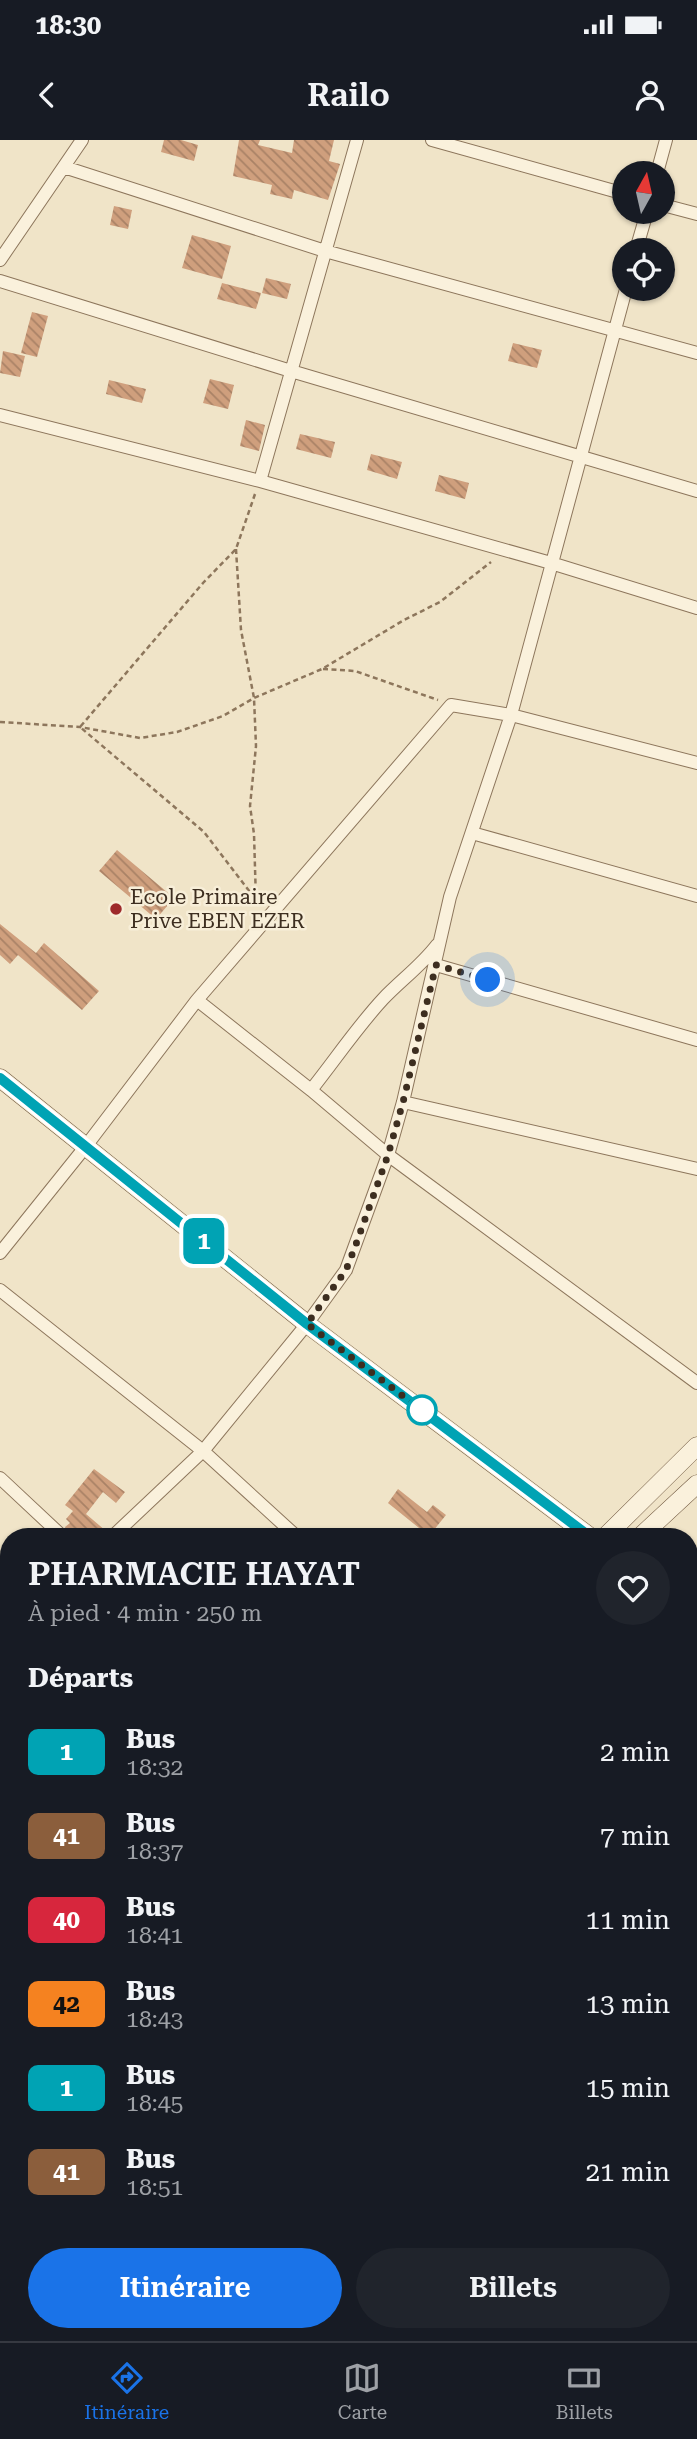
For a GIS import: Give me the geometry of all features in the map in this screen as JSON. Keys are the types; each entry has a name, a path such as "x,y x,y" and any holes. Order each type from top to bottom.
{"street":[{"path":"0,260 82,140"},
{"path":"260,481 357,140"},
{"path":"432,140 612,190"},
{"path":"660,161 666,140"},
{"path":"64,167 325,251 697,353"},
{"path":"676,208 697,214"},
{"path":"0,281 291,371 697,491"},
{"path":"121,1528 203,1451 307,1324 346,1270 388,1155 436,965 450,897 511,715 623,301"},
{"path":"0,415 260,481 551,563 694,610"},
{"path":"0,1253 86,1146 197,1000 451,705 511,715 697,763"},
{"path":"472,833 697,896"},
{"path":"311,1090 382,1001 404,978 422,965 440,942"},
{"path":"436,965 697,1040"},
{"path":"197,1000 388,1155 697,1384"},
{"path":"0,1078 307,1324 578,1528"},
{"path":"403,1102 697,1169"},
{"path":"0,1290 203,1451 287,1528"},
{"path":"614,1528 697,1446"},
{"path":"0,1478 53,1528"},
{"path":"650,1528 697,1484"}],"path":[{"path":"256,901 254,834 250,806 256,746 254,698 241,630 236,549 260,481"},
{"path":"80,727 203,583 236,549"},
{"path":"0,722 80,727 140,738 164,734 223,716 254,698 322,669 404,620 440,603 505,551"},
{"path":"322,669 355,671 451,705"},
{"path":"80,727 204,832 270,916"}],"building":[{"path":"164,140 181,140 198,145 194,161 161,152"},
{"path":"239,140 260,140 258,145 292,153 294,140 334,140 329,161 340,164 328,200 294,190 292,199 270,194 272,185 233,176"},
{"path":"114,206 132,210 128,229 110,225"},
{"path":"192,235 231,246 222,279 182,268"},
{"path":"266,278 291,284 287,299 262,293"},
{"path":"222,283 261,293 256,309 217,299"},
{"path":"32,312 48,316 37,357 21,353"},
{"path":"513,343 542,350 537,368 508,361"},
{"path":"3,351 25,356 20,377 0,373"},
{"path":"210,379 234,385 228,409 203,403"},
{"path":"109,380 146,389 142,403 106,394"},
{"path":"246,420 265,425 259,451 240,446"},
{"path":"300,434 335,442 331,458 296,449"},
{"path":"371,454 402,462 397,479 367,470"},
{"path":"439,475 469,483 465,499 435,491"},
{"path":"117,850 174,898 156,919 99,871"},
{"path":"0,924 36,953 44,943 99,991 82,1010 18,955 10,964 0,955"},
{"path":"94,1469 125,1492 116,1503 103,1492 86,1514 102,1528 66,1528 70,1523 66,1519 73,1511 65,1505"},
{"path":"398,1489 427,1512 433,1505 446,1515 435,1528 419,1528 388,1503"}],"bus line":[{"name":"1","path":"0,1078 307,1324 578,1528"}],"place":[{"name":"Ecole Primaire Prive EBEN EZER","path":"116,909"}],"route":[{"path":"422,1410 427,1414 307,1324 346,1270 355,1247 388,1155 436,965 488,980"}]}
